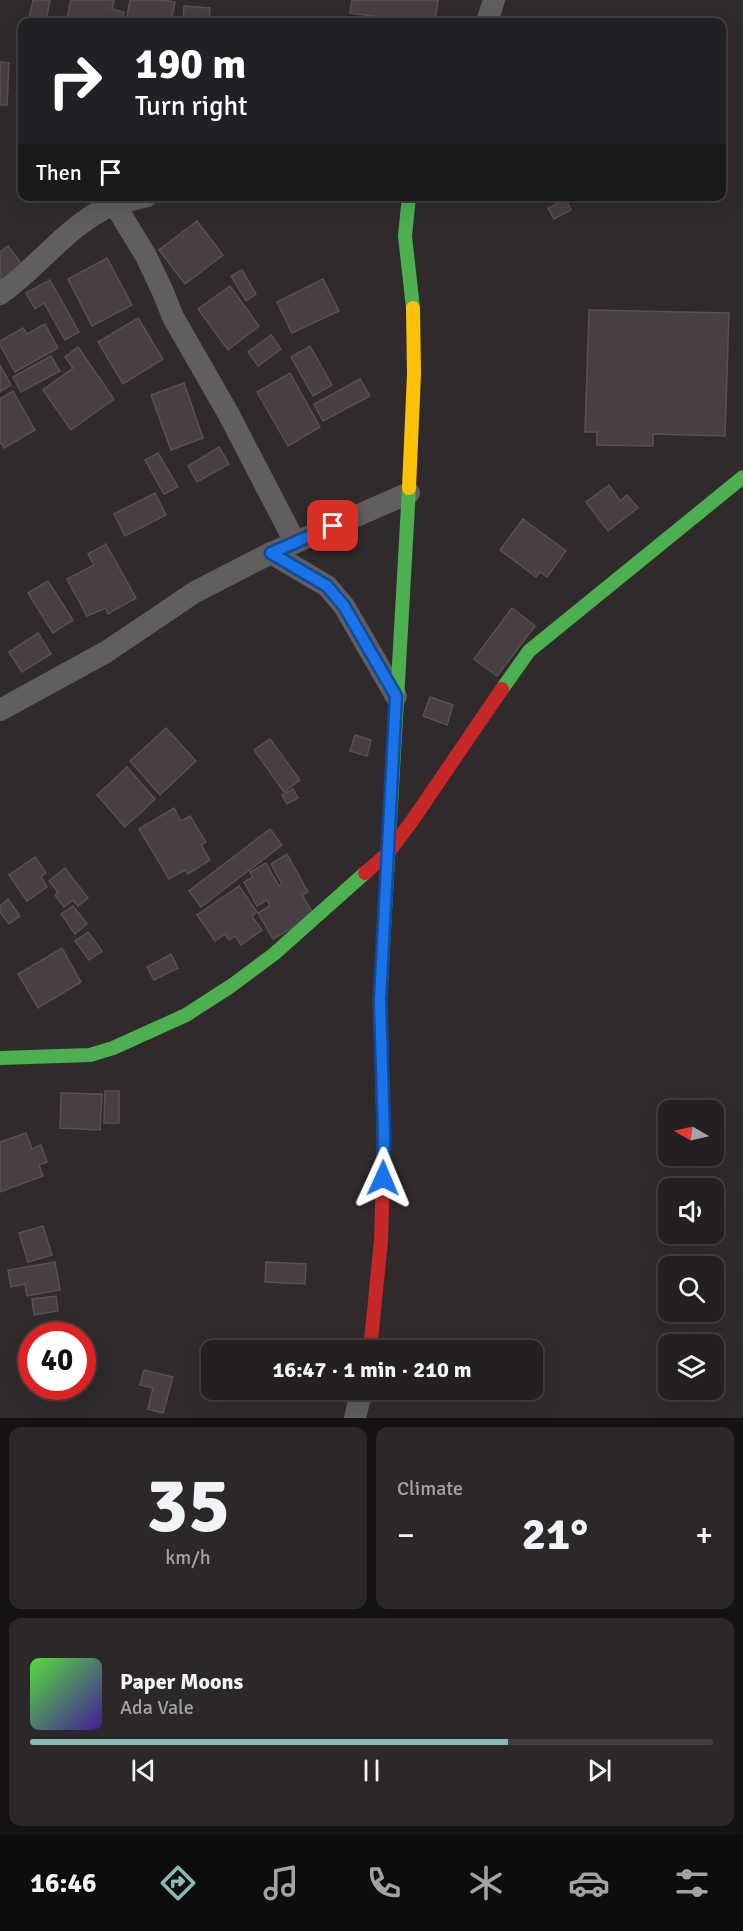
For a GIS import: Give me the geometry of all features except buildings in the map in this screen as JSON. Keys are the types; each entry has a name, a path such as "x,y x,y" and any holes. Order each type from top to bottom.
{"street":[{"path":"488,18 494,0"},
{"path":"0,294 17,282 65,237 101,210 129,201"},
{"path":"371,1340 381,1241 384,1135 380,1000 409,493 414,363 413,298 405,237 409,201"},
{"path":"115,205 146,256 172,317 228,413 295,542"},
{"path":"0,1058 90,1055 113,1048 186,1015 231,986 274,954 388,853 529,651 743,477"},
{"path":"0,710 106,652 195,592 271,553 409,493"},
{"path":"271,553 327,586 333,592 344,606 396,696"},
{"path":"355,1418 359,1400"}],"traffic: fast":[{"path":"408,201 405,236 413,308"},
{"path":"502,689 529,651 743,477"},
{"path":"384,1144 380,1000 409,488"},
{"path":"0,1058 90,1055 113,1048 186,1015 231,986 274,954 365,873"}],"traffic: slow":[{"path":"409,488 414,374 413,308"}],"traffic: jam":[{"path":"365,873 388,853 412,821 502,689"},
{"path":"371,1340 381,1241 384,1144"}],"route":[{"path":"333,526 271,553 327,586 344,606 396,696 380,1000 383,1178"}]}
